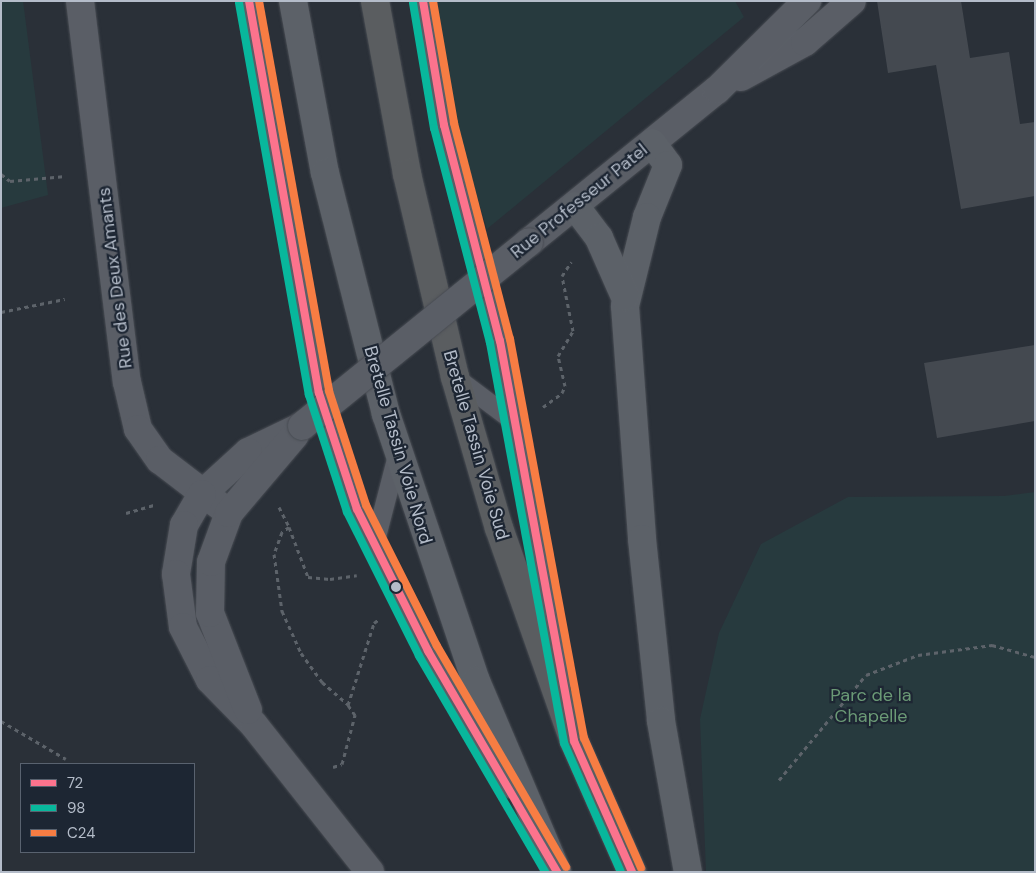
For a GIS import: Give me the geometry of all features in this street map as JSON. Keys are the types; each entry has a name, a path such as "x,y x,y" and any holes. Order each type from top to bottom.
{"highway":[{"name":"Bretelle Tassin Voie Sud","path":"375,1 407,174 455,377 499,528 574,740 632,872"}],"main road":[{"name":"Bretelle Tassin Voie Nord","path":"293,1 325,172 398,451 476,681 543,843 557,872"},
{"path":"625,297 648,217 668,165 652,143"},
{"path":"575,206 599,238 625,297 642,539 661,720 688,872"}],"street":[{"name":"Rue des Deux Amants","path":"80,1 127,382 138,429 160,460 229,513"},
{"name":"Rue Professeur Patel","path":"254,725 210,613 211,562 229,513 302,426 718,90 806,1"},
{"name":"Rue Professeur Patel","path":"718,90 805,42 852,1"},
{"name":"Rue Professeur Patel","path":"302,426 248,452 202,494 184,525 176,574 183,627 210,680 254,725 370,872"}],"lane":[{"path":"249,1 319,393 357,510 428,651 543,843"},
{"path":"422,1 444,125 500,341 574,740"},
{"path":"455,377 515,422"},
{"path":"374,544 398,451"}],"path":[{"path":"1,174 10,181 102,173"},
{"path":"547,404 562,393 565,386 558,356 573,332 562,276 572,259"},
{"path":"1,312 65,299"},
{"path":"277,502 289,527 308,577 330,579 362,575"},
{"path":"126,513 161,504"},
{"path":"289,527 282,532 274,554 282,611 301,653 322,682 348,705 355,715 342,764 323,769"},
{"path":"348,705 374,623 381,618"},
{"path":"779,780 866,675 918,655 992,646 1035,657"},
{"path":"1,721 66,760"}],"green space":[{"path":"1,1 23,1 48,195 1,208"},
{"path":"436,1 735,1 744,17 487,229 459,138"},
{"name":"Parc de la Chapelle","path":"1035,492 1035,872 706,872 700,719 719,633 761,544 848,497 1004,496"}],"building":[{"path":"877,1 961,1 970,58 1009,52 1020,124 1035,122 1035,196 961,209 936,65 888,73"},
{"path":"1035,345 1035,421 937,438 924,363"}],"transit line":[{"name":"72","path":"249,1 319,393 357,509 428,651 557,872"},
{"name":"C24","path":"259,1 329,391 366,505 437,646 566,867"},
{"name":"72","path":"423,1 444,125 500,341 574,741 632,872"},
{"name":"C24","path":"433,1 454,123 510,339 584,738 641,868"},
{"name":"98","path":"239,3 309,395 347,512 419,656 545,872"},
{"name":"98","path":"413,3 434,128 490,343 564,743 621,872"}]}
